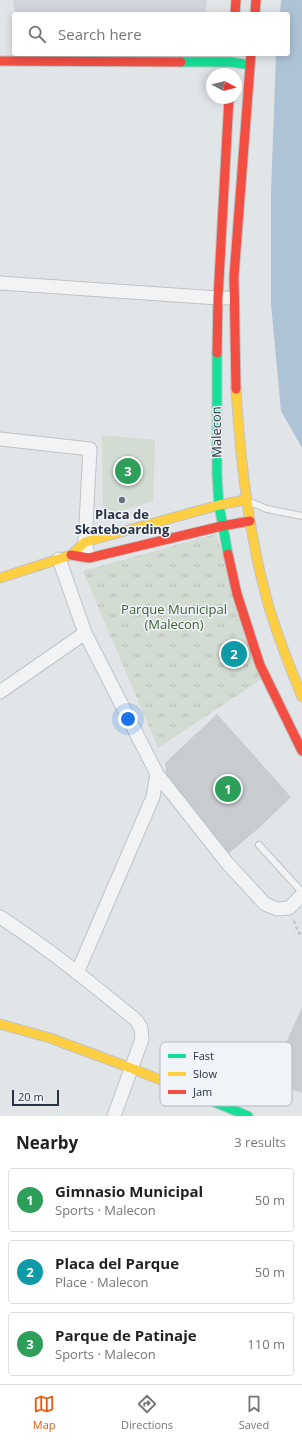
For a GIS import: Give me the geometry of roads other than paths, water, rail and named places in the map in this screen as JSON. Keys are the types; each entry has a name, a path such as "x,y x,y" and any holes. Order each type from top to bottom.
{"street":[{"path":"235,12 236,0"},
{"path":"255,12 256,0"},
{"name":"Malecon","path":"251,56 234,285 237,401 246,500 258,515 265,595 280,642 302,697"},
{"path":"230,68 231,58"},
{"path":"0,61 231,58 250,65"},
{"name":"Malecon","path":"229,104 218,298 216,408 219,505 222,526 237,594 260,665 302,750"},
{"path":"0,283 218,298 234,297"},
{"path":"0,439 90,449 85,542 89,558"},
{"path":"0,578 65,557 85,542 219,505 246,500"},
{"path":"65,557 89,558 222,526 258,515"},
{"path":"65,557 85,633 156,774 228,864 265,904 277,909 289,908 302,895"},
{"path":"0,692 85,633"},
{"path":"77,973 153,797 156,774"},
{"path":"0,917 22,931 77,973 136,1020 141,1028 142,1039 114,1116"},
{"path":"0,1024 50,1038 160,1080"},
{"path":"224,1106 248,1116"}],"lane":[{"path":"246,500 258,515 302,516"},
{"path":"259,845 302,892"}],"water":[{"path":"281,0 302,0 302,448 281,411 271,304 271,192 276,56 290,56 290,12 280,12"}],"place":[{"name":"Parque de Patinaje","path":"128,471"},
{"name":"Placa de Skateboarding","path":"122,500"},
{"name":"Placa del Parque","path":"234,654"},
{"name":"Gimnasio Municipal","path":"228,789"}],"park label":[{"name":"Parque Municipal (Malecon)","path":"174,616"}]}
